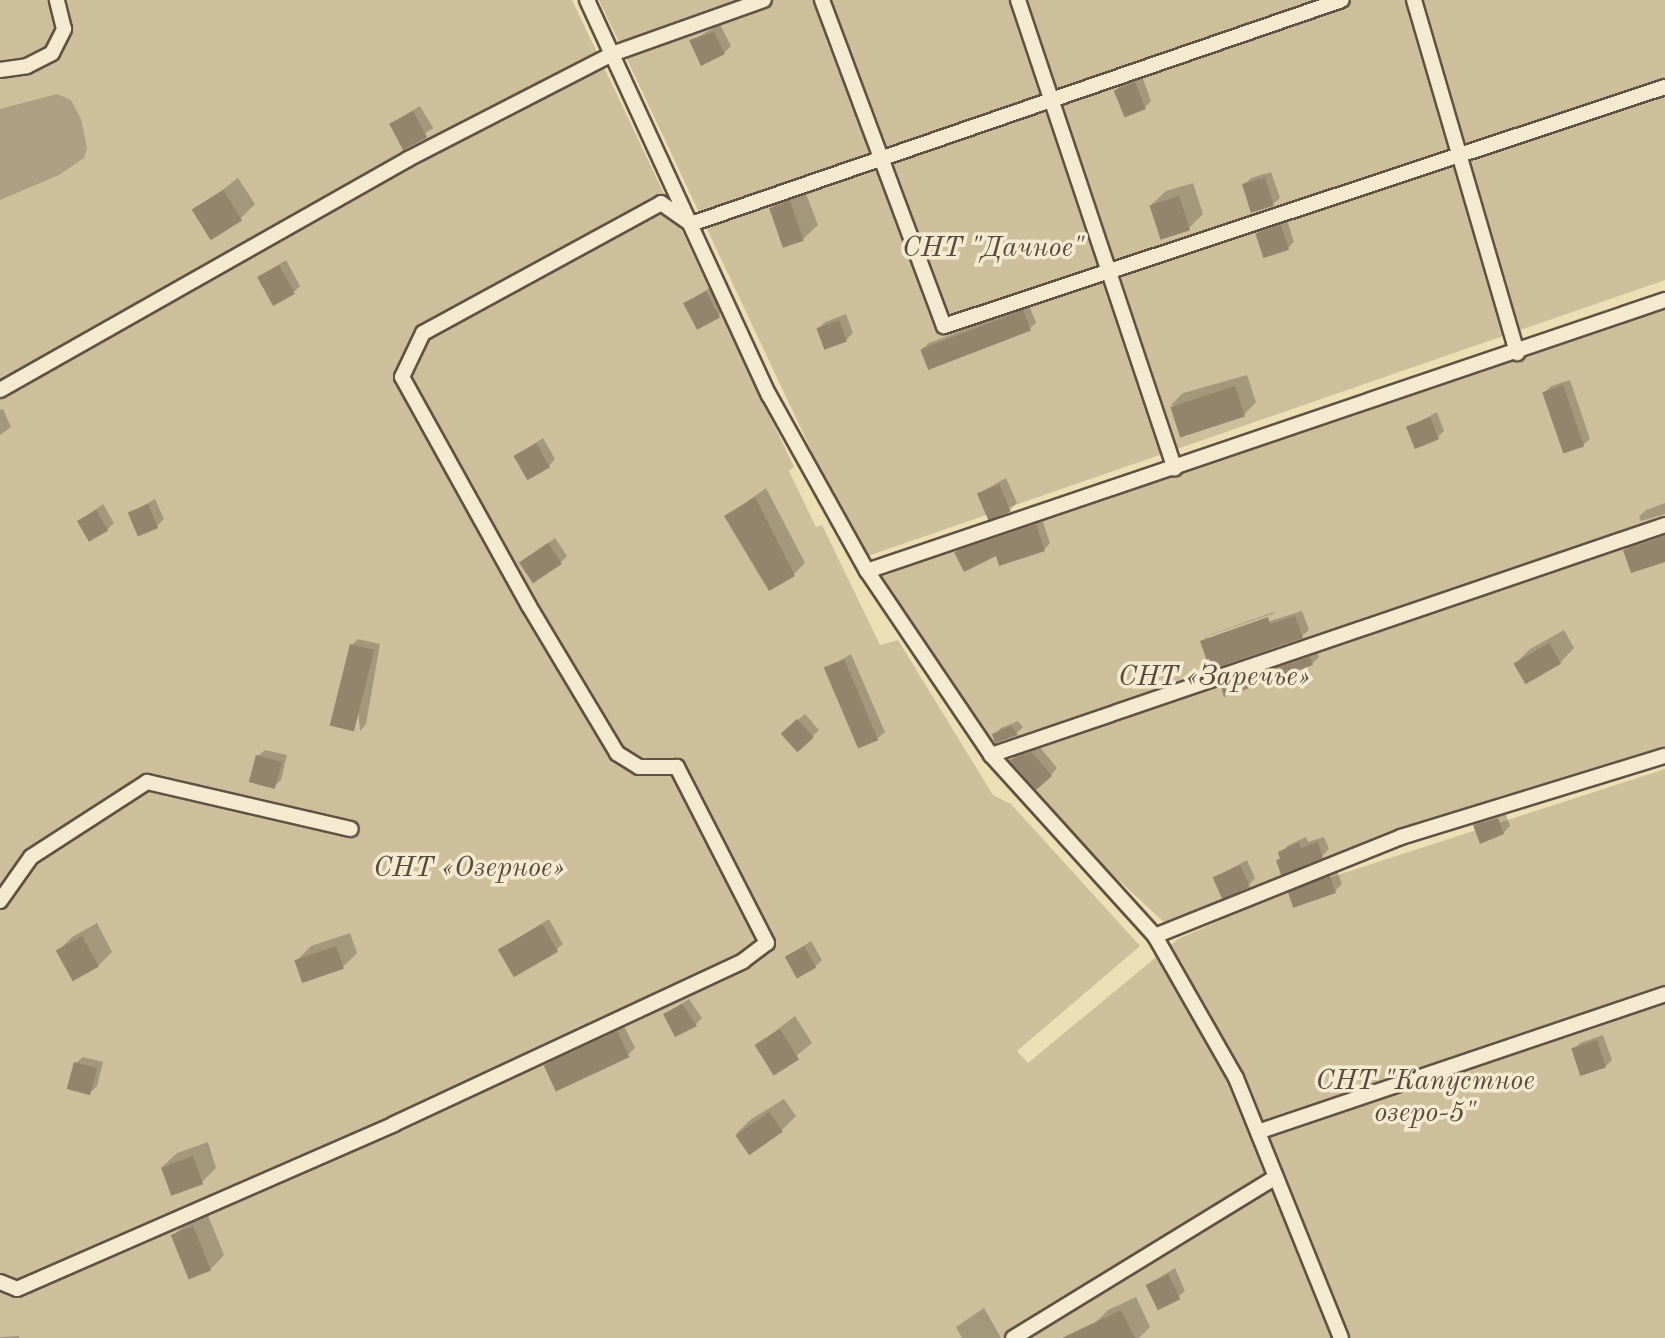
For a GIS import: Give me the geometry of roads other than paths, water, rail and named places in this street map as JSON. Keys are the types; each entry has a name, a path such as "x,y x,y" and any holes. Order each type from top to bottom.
{"lane":[{"path":"0,70 27,66 52,53 64,29 57,0"},
{"path":"587,0 769,395 867,571 991,755 1155,936 1236,1078 1341,1338"},
{"path":"0,390 408,159 612,54 764,0"},
{"path":"822,0 944,326 1665,87"},
{"path":"1018,0 1175,468"},
{"path":"691,224 1342,0"},
{"path":"1414,0 1517,353"},
{"path":"0,1282 17,1289 394,1124 743,961 767,943 677,767 639,767 617,753 529,606 402,377 423,333 661,203 691,224"},
{"path":"867,571 1517,353 1665,300"},
{"path":"991,755 1665,525"},
{"path":"1155,936 1401,837 1665,756"},
{"path":"0,901 31,857 147,782 351,829"},
{"path":"1258,1132 1665,994"},
{"path":"1013,1338 1276,1177"}],"park label":[{"name":"СНТ \"Дачное\"","path":"993,249"},
{"name":"СНТ «Заречье»","path":"1214,678"},
{"name":"СНТ «Озерное»","path":"469,869"},
{"name":"СНТ \"Капустное озеро-5\"","path":"1425,1098"}]}
